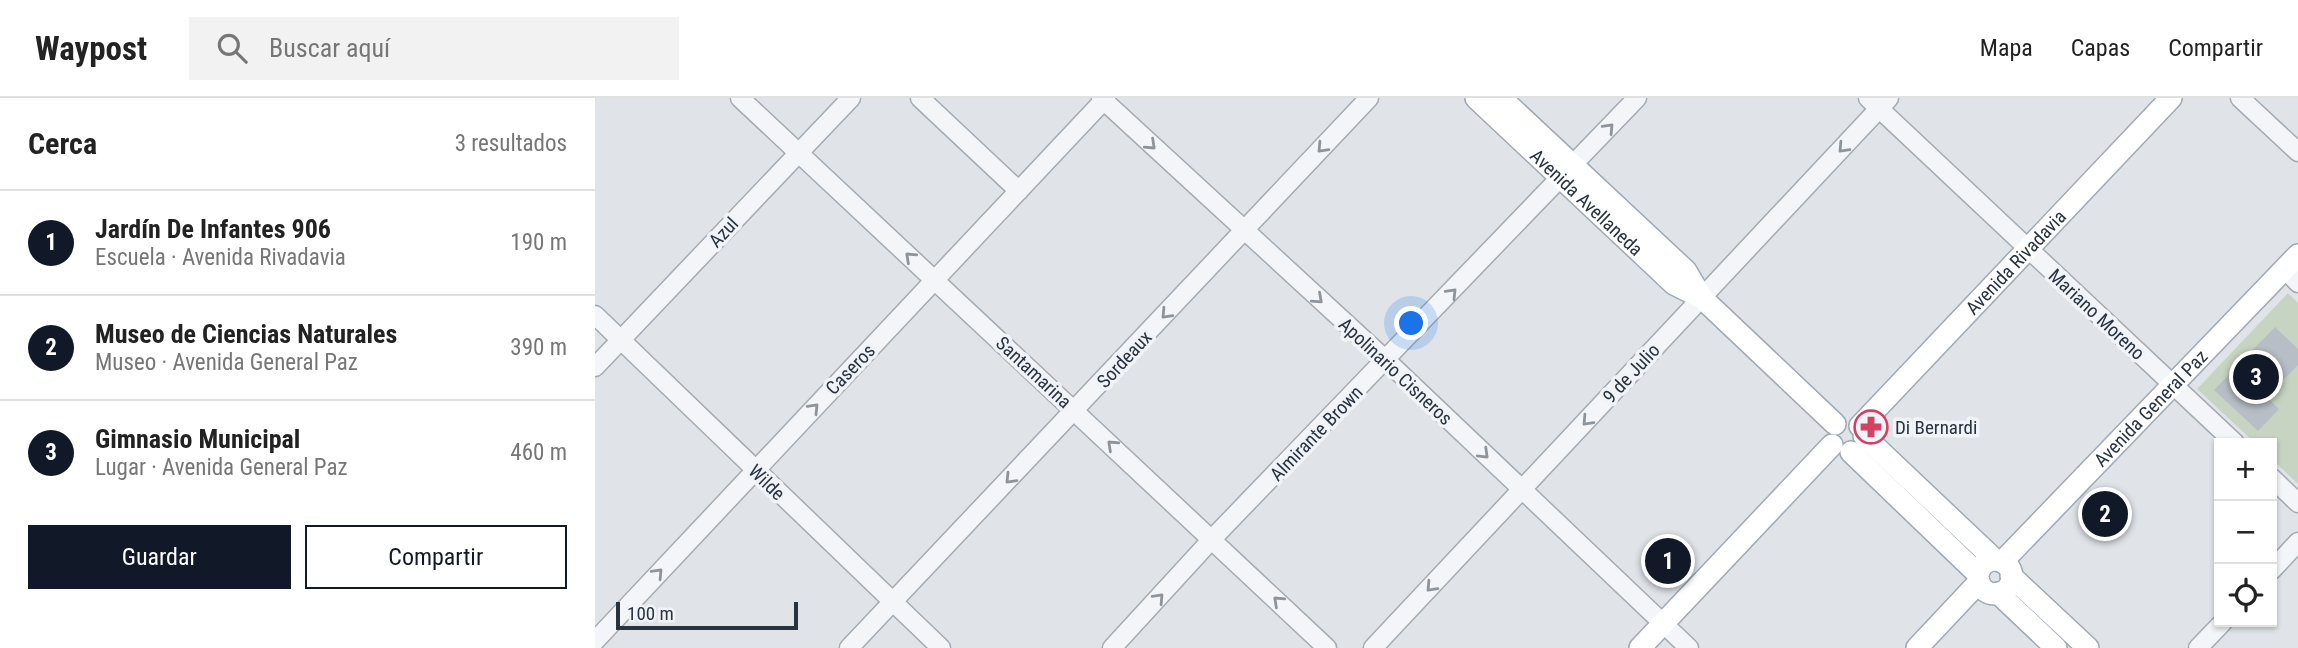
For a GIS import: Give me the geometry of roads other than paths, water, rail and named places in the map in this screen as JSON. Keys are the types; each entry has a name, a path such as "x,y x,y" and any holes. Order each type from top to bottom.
{"main road":[{"name":"Avenida Avellaneda","path":"1476,98 1686,271 1702,298 1847,436 1986,586 2056,648"},
{"name":"Avenida Avellaneda","path":"1501,98 1567,172"},
{"name":"Avenida Rivadavia","path":"1640,648 1667,627 1847,436 2023,245 2152,98"},
{"name":"Avenida Rivadavia","path":"2023,245 2171,98"},
{"name":"Avenida General Paz","path":"2005,567 2294,270"},
{"name":"Avenida Avellaneda","path":"1847,436 2005,567 2088,648"},
{"path":"1917,648 1938,640 1986,586 1984,564 2005,567 2008,587 1986,586"},
{"name":"Avenida Rivadavia","path":"1654,648 1667,627"}],"street":[{"name":"Santamarina","path":"740,98 1327,648"},
{"name":"Azul","path":"595,367 851,98"},
{"path":"920,98 1019,191"},
{"name":"Sordeaux","path":"849,648 1369,98"},
{"name":"Almirante Brown","path":"1112,648 1212,540 1637,98"},
{"path":"2240,98 2298,152"},
{"name":"Caseros","path":"595,641 1103,99"},
{"name":"Apolinario Cisneros","path":"1103,99 1387,360 1521,491 1689,648"},
{"name":"Mariano Moreno","path":"1879,102 2023,245 2230,438"},
{"name":"9 de Julio","path":"1373,648 1702,298 1879,102"},
{"name":"Wilde","path":"595,315 891,603 941,648"},
{"path":"2277,483 2298,503"},
{"path":"2277,564 2298,542"},
{"path":"2198,648 2218,627"}],"place":[{"name":"Gimnasio Municipal","path":"2256,377"},
{"name":"Di Bernardi","path":"1871,427"},
{"name":"Museo de Ciencias Naturales","path":"2105,514"},
{"name":"Jardín De Infantes 906","path":"1668,561"}]}
